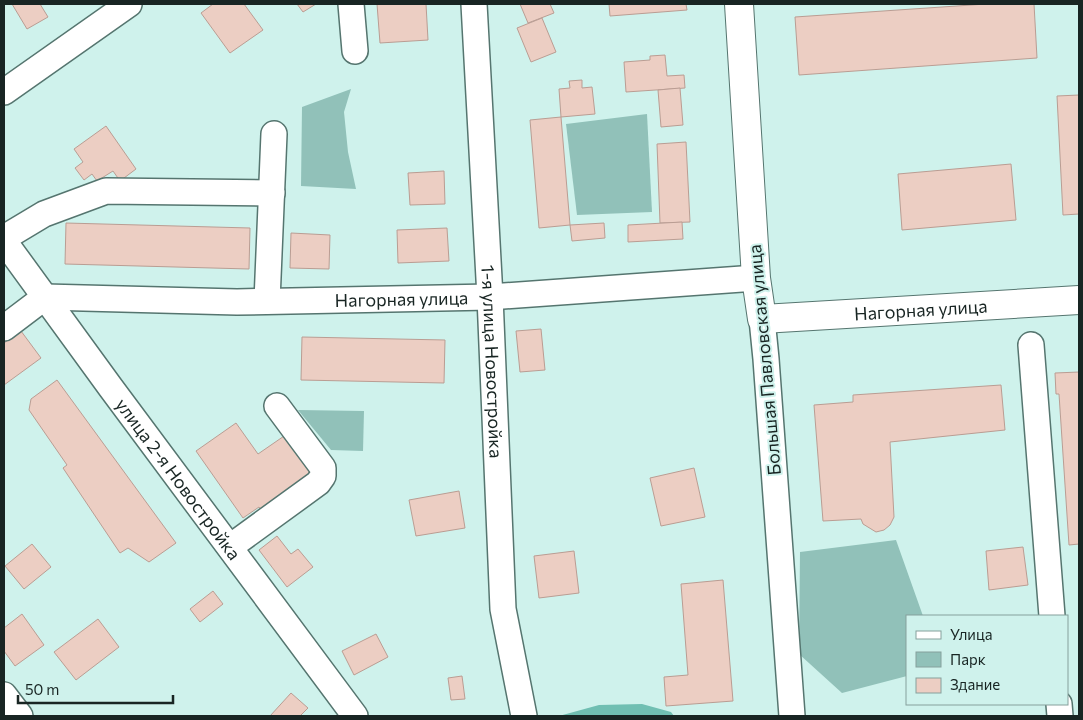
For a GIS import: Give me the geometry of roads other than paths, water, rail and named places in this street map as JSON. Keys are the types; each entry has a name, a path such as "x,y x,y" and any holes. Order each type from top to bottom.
{"main road":[{"name":"Большая Павловская улица","path":"739,4 756,278 762,320"},
{"name":"Нагорная улица","path":"762,320 1079,300"}],"street":[{"path":"4,92 128,4"},
{"path":"351,4 356,51"},
{"name":"1-я улица Новостройка","path":"474,4 490,297 503,609 524,716"},
{"path":"267,301 274,134"},
{"path":"4,240 44,214 106,192 272,193"},
{"name":"улица 2-я Новостройка","path":"4,240 45,298 356,716"},
{"name":"Нагорная улица","path":"45,298 267,301 490,297 756,278"},
{"path":"4,328 45,298"},
{"name":"Большая Павловская улица","path":"762,320 792,716"},
{"path":"1031,345 1052,615"},
{"path":"230,547 318,483 323,476 323,468 277,406"},
{"path":"4,695 20,716"}]}
